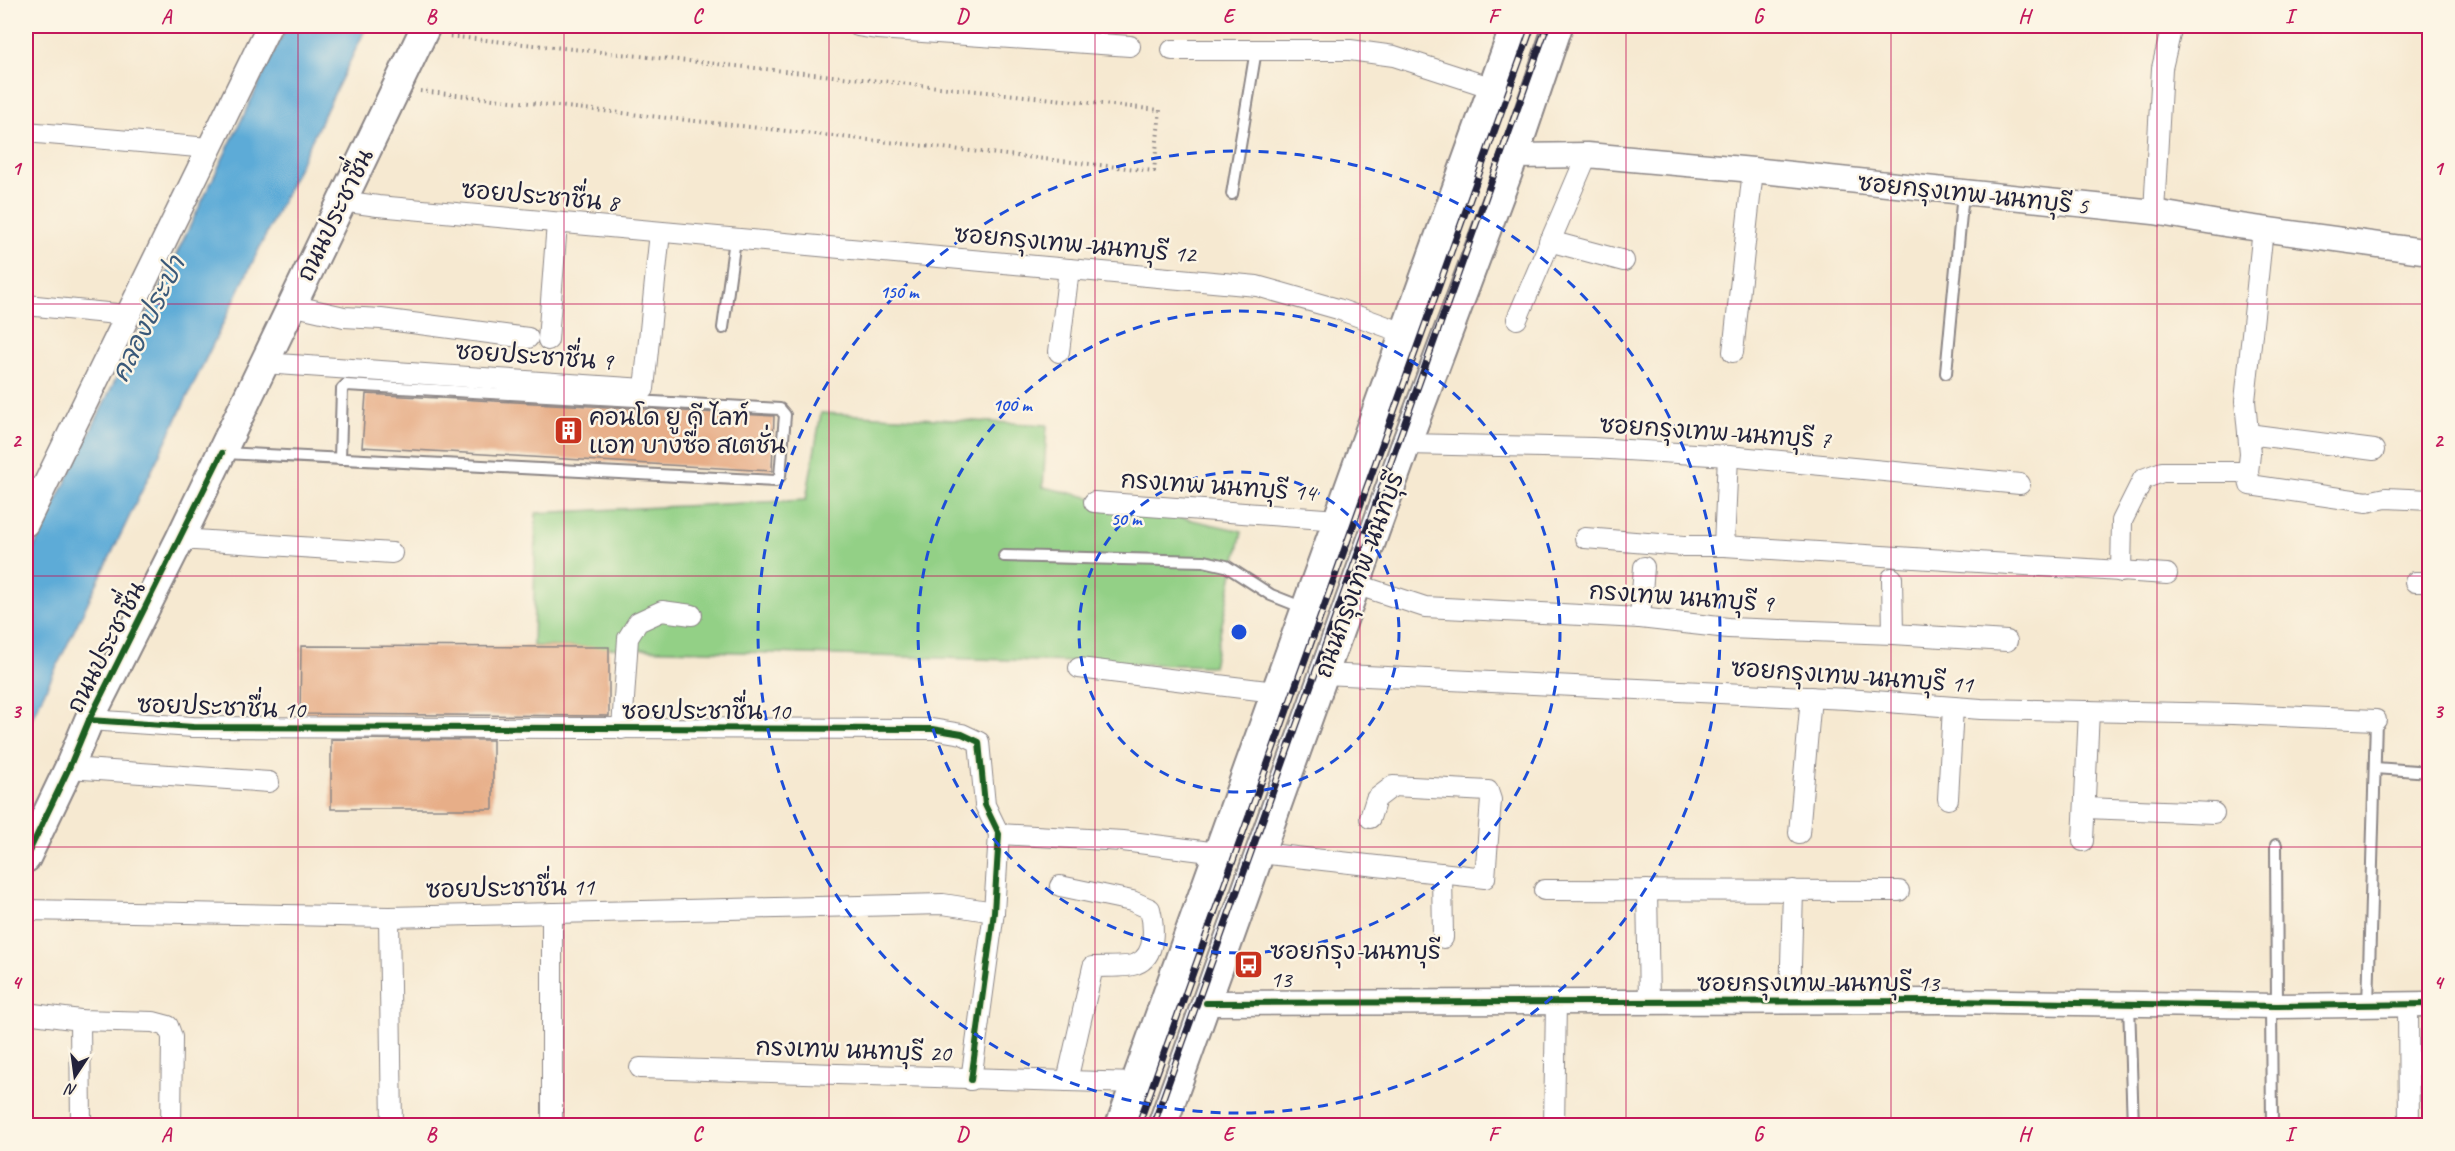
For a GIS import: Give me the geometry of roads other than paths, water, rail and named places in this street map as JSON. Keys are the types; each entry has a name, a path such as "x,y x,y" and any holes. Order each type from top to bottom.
{"main road":[{"name":"ถนนกรุงเทพ-นนทบุรี","path":"1120,1125 1515,26"},
{"name":"ถนนกรุงเทพ-นนทบุรี","path":"1162,1125 1355,584 1514,156 1558,26"},
{"name":"ถนนประชาชื่น","path":"26,858 69,768 88,720 222,453 424,30"},
{"path":"1168,992 1206,1003"}],"street":[{"path":"26,524 33,489 127,315 269,26"},
{"path":"858,26 1130,46"},
{"path":"2154,212 2162,68 2172,26"},
{"path":"1172,50 1350,50 1394,56 1493,88"},
{"path":"26,132 209,148"},
{"path":"1517,319 1587,155"},
{"name":"ซอยกรุงเทพ-นนทบุรี 5","path":"1514,156 1587,155 2154,212 2430,252"},
{"path":"1733,352 1753,170"},
{"name":"ซอยประชาชื่น 8","path":"341,201 735,239"},
{"path":"291,305 344,317 381,319 538,339 557,223"},
{"path":"2263,229 2245,401 2250,454 2248,482 2253,487 2367,502 2386,498 2430,500"},
{"name":"ซอยประชาชื่น 9","path":"263,363 644,389 660,232"},
{"name":"ซอยกรุงเทพ-นนทบุรี 12","path":"735,239 1257,286 1338,309 1404,333"},
{"path":"1549,241 1624,261"},
{"path":"1059,352 1069,269"},
{"path":"26,305 127,315"},
{"path":"2248,434 2374,450"},
{"name":"ซอยกรุงเทพ-นนทบุรี 7","path":"1406,444 1593,448 1728,456 2020,484"},
{"path":"1724,546 1728,456"},
{"path":"2121,572 2122,520 2143,479 2162,472 2248,472"},
{"name":"กรงเทพ นนทบุรี 14","path":"1094,502 1338,520"},
{"path":"1585,538 1684,546 1724,546 2167,574"},
{"path":"180,539 392,553"},
{"path":"1640,618 1644,567"},
{"path":"1893,578 1893,634"},
{"name":"กรงเทพ นนทบุรี 9","path":"1355,584 1425,607 1640,618 1728,628 2007,641"},
{"path":"622,729 628,638 638,622 662,611 692,615"},
{"path":"1079,668 1275,692"},
{"name":"ซอยกรุงเทพ-นนทบุรี 11","path":"1324,674 1953,707 2376,720"},
{"path":"1799,833 1811,698"},
{"path":"1948,799 1953,707"},
{"path":"2083,842 2089,711"},
{"name":"ซอยประชาชื่น 10","path":"88,720 193,728 932,729 962,734 979,742 985,805 999,834 994,912 971,1080"},
{"path":"69,768 270,782"},
{"path":"1260,853 1485,878 1491,807 1488,791 1393,786 1376,799 1370,818"},
{"path":"2085,808 2214,813"},
{"path":"999,834 1123,841 1218,853"},
{"path":"1442,873 1443,938"},
{"path":"1060,886 1132,901 1150,909 1155,926 1148,954 1136,964 1093,967 1067,1081"},
{"path":"1544,890 1899,891"},
{"path":"1647,890 1649,1002"},
{"path":"1790,1002 1793,890"},
{"name":"ซอยประชาชื่น 11","path":"26,910 389,916 943,904 994,912"},
{"path":"552,913 552,1125"},
{"path":"389,916 392,1125"},
{"path":"1554,1125 1556,1002"},
{"name":"ซอยกรุงเทพ-นนทบุรี 13","path":"1206,1003 1790,1002 2419,1005"},
{"path":"2409,1125 2419,1005"},
{"path":"26,1013 80,1020 153,1022 168,1026 172,1037 171,1125"},
{"path":"80,1020 81,1125"},
{"name":"กรงเทพ นนทบุรี 20","path":"640,1068 971,1080 1136,1083"}],"lane":[{"path":"1232,194 1256,50"},
{"path":"1946,373 1963,193"},
{"path":"723,328 735,239"},
{"path":"222,453 340,459 776,481 780,476 785,415 783,410 778,409 346,385 342,389 340,459"},
{"path":"1004,556 1204,561 1226,566 1271,595 1307,609"},
{"path":"2368,1006 2376,720"},
{"path":"2375,768 2430,772"},
{"path":"2272,1125 2276,845"},
{"path":"2129,1004 2133,1125"}],"water":[{"name":"คลองประปา","path":"287,26 367,26 26,730 26,564"}],"railway":[{"path":"1138,1126 1532,26"},
{"path":"1153,1126 1547,26"}],"place":[{"name":"คอนโด ยู ดี ไลท์ แอท บางซื่อ สเตชั่น","path":"568,431"},
{"name":"ซอยกรุง-นนทบุรี 13","path":"1249,965"}]}
